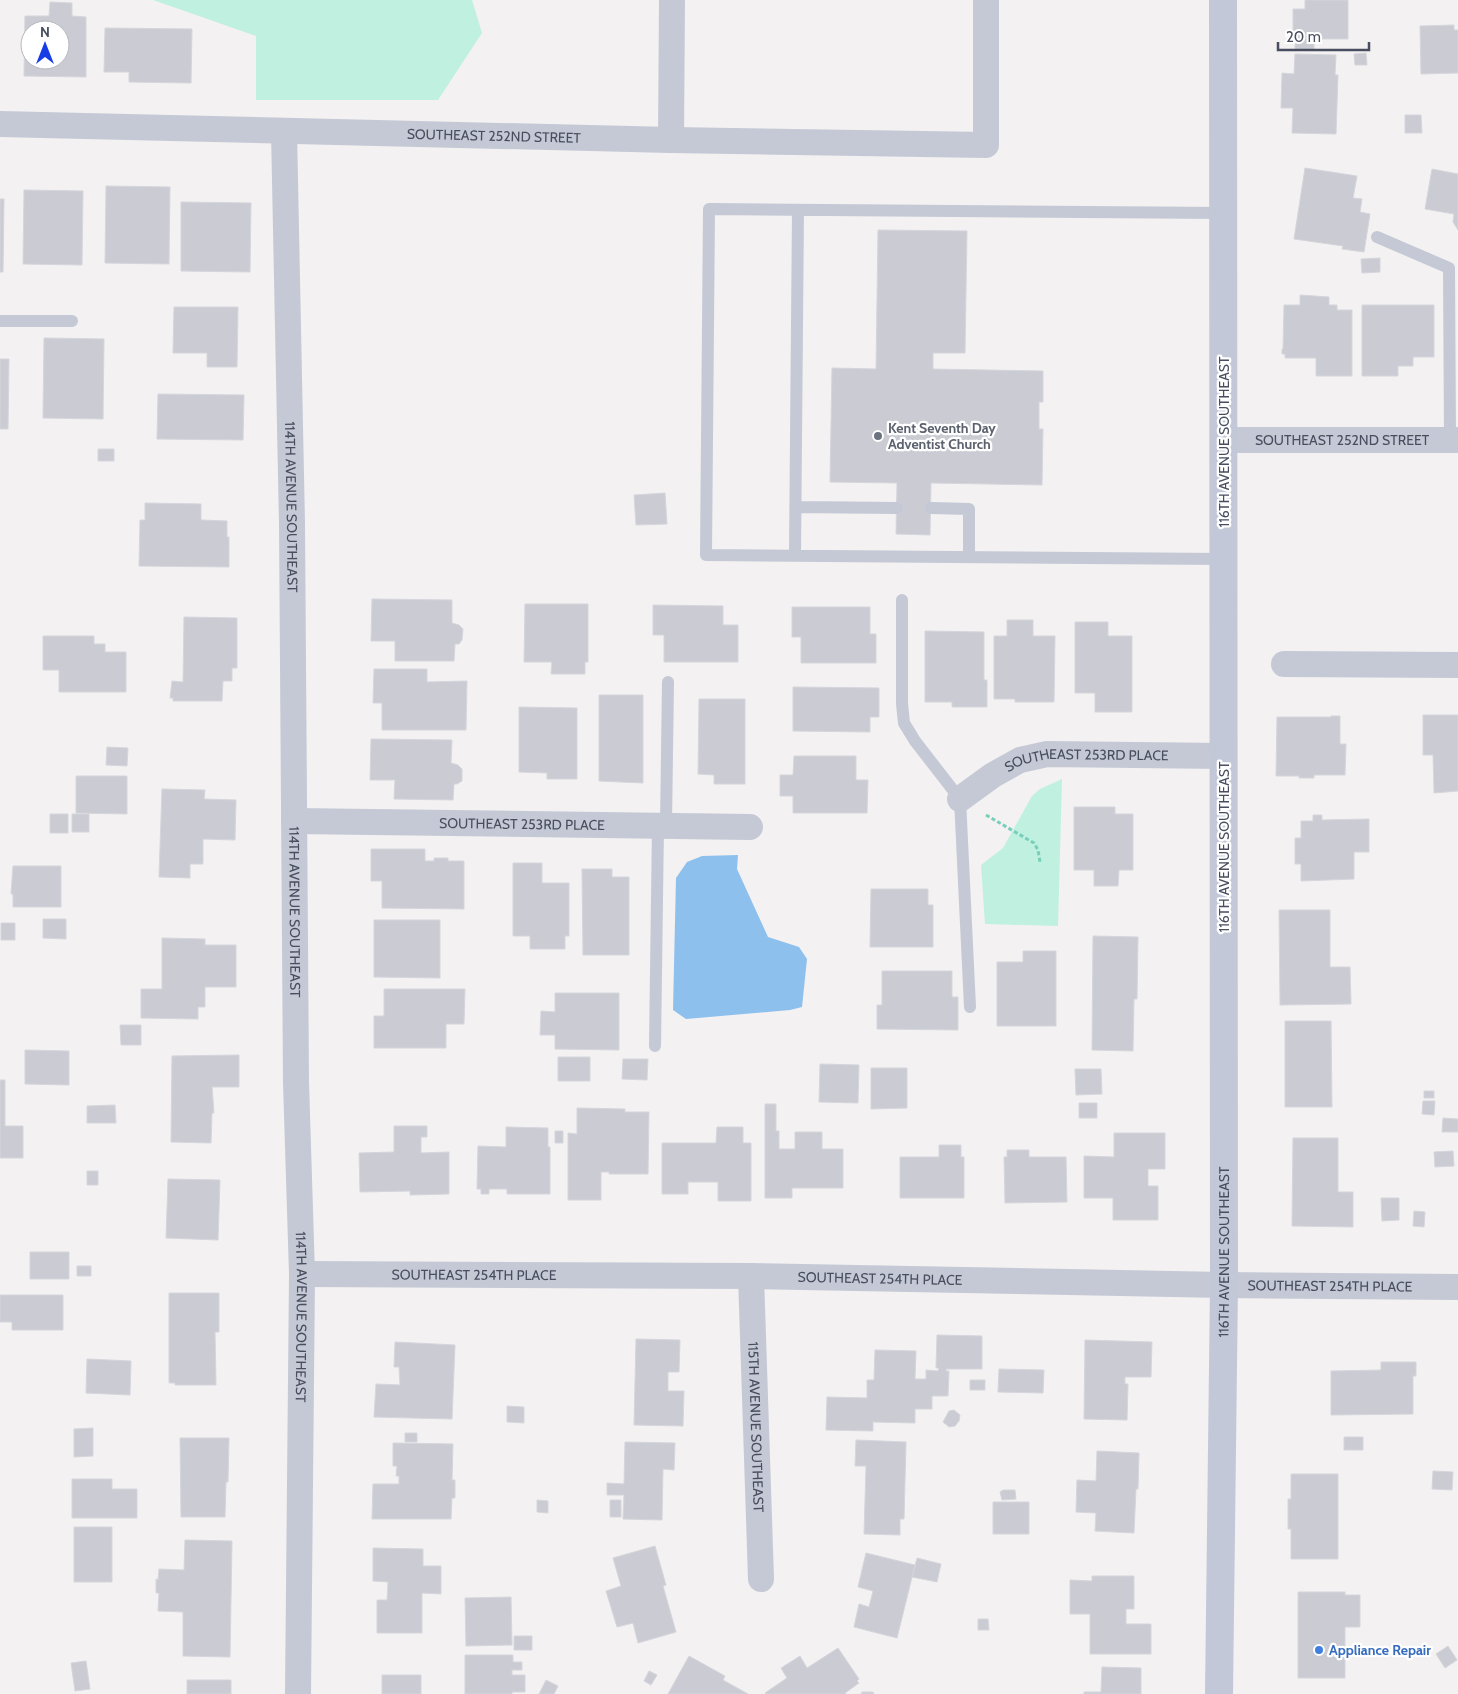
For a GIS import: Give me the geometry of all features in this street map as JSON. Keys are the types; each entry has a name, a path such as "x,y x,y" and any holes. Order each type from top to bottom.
{"main road":[{"name":"116TH AVENUE SOUTHEAST","path":"1219,1694 1224,1286 1223,0"}],"street":[{"path":"671,140 672,0"},
{"name":"SOUTHEAST 252ND STREET","path":"0,124 986,146 986,0"},
{"name":"114TH AVENUE SOUTHEAST","path":"284,131 292,514 296,1082 302,1274 298,1694"},
{"name":"SOUTHEAST 252ND STREET","path":"1224,440 1454,440"},
{"path":"1284,664 1458,665"},
{"name":"SOUTHEAST 253RD PLACE","path":"960,799 993,775 1020,760 1047,754 1224,756"},
{"name":"SOUTHEAST 253RD PLACE","path":"294,821 750,826"},
{"name":"SOUTHEAST 254TH PLACE","path":"302,1274 751,1276 1224,1286 1458,1287"},
{"name":"115TH AVENUE SOUTHEAST","path":"751,1276 761,1579"}],"lane":[{"path":"1224,213 708,209 706,555 1224,559"},
{"path":"795,555 798,210"},
{"path":"1377,237 1449,268 1454,440"},
{"path":"0,321 72,321"},
{"path":"796,507 897,508"},
{"path":"931,508 969,508 969,557"},
{"path":"902,600 902,704 904,723 915,741 960,799 970,1006"},
{"path":"655,1046 668,682"}],"path":[{"path":"960,799 1034,843 1038,850 1040,862"}],"green space":[{"path":"153,0 472,0 482,33 438,100 256,100 256,36"},
{"path":"1062,779 1058,926 985,924 981,865 1003,848 1032,796 1040,789"}],"water":[{"path":"738,855 737,869 768,937 799,947 807,959 802,1007 790,1010 686,1019 673,1010 676,878 687,862 702,856"}],"building":[{"path":"1305,0 1348,0 1348,39 1314,39 1314,50 1295,50 1295,40 1293,40 1293,9 1305,9"},
{"path":"50,2 72,3 72,16 86,17 86,77 24,76 24,70 70,70 70,20 25,20 25,16 49,16"},
{"path":"1454,25 1454,30 1458,30 1458,73 1421,74 1420,26"},
{"path":"105,28 192,29 191,83 129,82 129,72 104,72"},
{"path":"1366,53 1367,65 1355,65 1354,54"},
{"path":"1295,54 1336,55 1335,75 1338,75 1336,134 1292,133 1293,108 1281,108 1282,73 1294,74"},
{"path":"1405,115 1421,115 1422,133 1405,133"},
{"path":"1305,168 1357,176 1353,198 1362,199 1360,212 1370,214 1364,252 1342,249 1343,246 1294,239"},
{"path":"1432,169 1458,174 1458,230 1453,222 1454,214 1425,209"},
{"path":"106,186 170,187 169,264 105,263"},
{"path":"24,190 83,191 82,265 23,264"},
{"path":"0,199 4,199 3,272 0,272"},
{"path":"181,202 251,203 250,272 181,271"},
{"path":"878,230 967,231 965,353 933,353 933,369 1043,371 1043,402 1039,402 1039,429 1043,429 1042,485 931,483 930,535 896,534 897,483 830,482 832,368 876,369"},
{"path":"1380,258 1380,272 1362,273 1361,259"},
{"path":"1300,295 1329,297 1329,305 1337,305 1337,310 1352,310 1352,376 1316,376 1316,358 1285,358 1285,354 1282,354 1284,305 1300,305"},
{"path":"1362,305 1434,305 1434,357 1413,357 1413,366 1398,366 1398,376 1362,376"},
{"path":"174,307 238,307 237,367 207,367 207,353 173,353"},
{"path":"44,338 104,339 103,419 43,418"},
{"path":"0,359 9,359 8,429 0,429"},
{"path":"158,394 244,395 243,440 157,439"},
{"path":"98,449 114,449 114,461 98,461"},
{"path":"665,493 667,524 636,525 634,495"},
{"path":"145,503 201,504 201,520 227,521 229,567 139,566 140,520 145,520"},
{"path":"372,599 452,600 452,623 459,625 463,629 462,640 459,644 455,644 454,661 395,661 395,641 371,641"},
{"path":"525,604 588,604 588,662 585,662 585,674 551,674 552,662 524,662"},
{"path":"653,605 723,606 723,625 738,625 738,662 664,662 664,635 653,635"},
{"path":"792,607 870,607 870,634 876,634 876,663 801,663 801,637 792,637"},
{"path":"184,617 237,618 237,668 232,668 232,681 223,681 222,701 173,701 173,698 170,698 172,681 183,682"},
{"path":"1007,620 1033,620 1033,636 1055,636 1054,702 1015,702 1015,699 994,699 994,636 1007,636"},
{"path":"1075,622 1108,622 1108,636 1132,636 1132,712 1095,712 1095,693 1075,693"},
{"path":"925,631 984,632 984,680 987,680 987,707 952,707 952,702 925,702"},
{"path":"43,636 94,636 94,644 105,644 105,652 126,652 126,692 59,692 59,670 43,670"},
{"path":"374,669 427,669 427,682 467,681 466,730 382,730 382,703 373,703"},
{"path":"793,687 879,688 879,717 870,717 870,732 793,731"},
{"path":"599,695 643,695 643,783 599,781"},
{"path":"699,699 745,699 745,784 714,784 714,775 698,774"},
{"path":"519,707 577,708 577,779 547,779 547,773 519,772"},
{"path":"1423,715 1458,715 1458,791 1434,793 1433,755 1423,755"},
{"path":"1340,716 1340,744 1346,744 1345,775 1314,775 1314,778 1276,776 1277,717"},
{"path":"371,739 452,740 451,763 458,765 462,769 462,781 454,784 453,800 394,799 395,780 370,780"},
{"path":"107,747 128,748 127,766 106,765"},
{"path":"794,756 856,756 856,780 868,780 867,813 793,813 793,796 780,796 780,775 793,775"},
{"path":"76,776 127,776 127,814 76,813"},
{"path":"162,789 205,790 204,799 236,800 235,840 203,839 203,864 190,864 190,878 159,877"},
{"path":"1074,807 1115,807 1115,814 1133,814 1133,870 1119,870 1118,886 1094,886 1094,870 1074,870"},
{"path":"50,814 68,814 68,833 50,833"},
{"path":"72,814 89,814 89,832 72,832"},
{"path":"1313,815 1322,815 1322,820 1369,819 1369,852 1354,852 1354,879 1301,881 1301,864 1295,864 1295,838 1301,838 1301,821 1313,821"},
{"path":"371,849 425,849 425,861 434,861 434,858 448,858 448,861 464,861 464,909 382,908 382,881 371,881"},
{"path":"513,863 542,863 542,883 569,883 569,936 565,936 565,949 530,949 530,936 513,936"},
{"path":"13,866 61,866 61,907 13,907 13,894 11,894"},
{"path":"582,869 612,869 612,877 629,877 629,955 583,955"},
{"path":"871,889 928,889 928,905 933,905 933,947 870,947"},
{"path":"1279,910 1330,910 1330,967 1350,967 1351,1004 1280,1005"},
{"path":"43,919 66,919 66,939 43,938"},
{"path":"374,920 440,920 440,978 374,977"},
{"path":"1,923 15,923 15,940 1,940"},
{"path":"1093,936 1138,937 1137,999 1134,999 1133,1051 1092,1050"},
{"path":"162,938 205,939 205,945 236,945 236,987 205,987 205,1007 198,1007 198,1019 141,1018 141,989 162,989"},
{"path":"1023,951 1056,951 1056,1026 997,1026 997,962 1023,962"},
{"path":"882,971 952,971 952,997 958,997 958,1030 877,1029 877,1005 882,1005"},
{"path":"384,989 465,989 464,1024 446,1024 446,1048 374,1048 374,1016 384,1016"},
{"path":"555,993 619,993 619,1050 555,1049 555,1035 540,1035 541,1011 555,1012"},
{"path":"1285,1021 1331,1021 1332,1107 1285,1107"},
{"path":"120,1025 141,1025 141,1045 121,1045"},
{"path":"25,1050 69,1051 69,1085 25,1084"},
{"path":"239,1055 239,1087 212,1087 214,1113 212,1113 211,1143 171,1142 172,1056"},
{"path":"558,1057 590,1057 590,1081 558,1081"},
{"path":"623,1059 648,1059 647,1080 622,1079"},
{"path":"820,1064 859,1065 858,1103 819,1102"},
{"path":"871,1068 907,1068 907,1108 871,1109"},
{"path":"1075,1069 1101,1069 1102,1094 1076,1095"},
{"path":"0,1080 5,1080 5,1126 23,1126 23,1158 0,1158"},
{"path":"1424,1091 1434,1091 1434,1098 1424,1098"},
{"path":"1423,1101 1435,1101 1434,1115 1422,1114"},
{"path":"1079,1103 1097,1103 1097,1118 1079,1118"},
{"path":"765,1104 776,1104 776,1131 779,1131 779,1149 795,1149 795,1132 822,1132 822,1149 843,1149 843,1188 792,1188 792,1198 765,1198"},
{"path":"115,1105 116,1123 87,1123 87,1106"},
{"path":"577,1108 625,1109 625,1112 649,1112 648,1174 609,1174 609,1172 601,1172 601,1200 568,1200 568,1133 577,1134"},
{"path":"1443,1118 1458,1119 1458,1132 1442,1132"},
{"path":"394,1126 427,1126 427,1137 421,1137 421,1153 449,1152 449,1194 410,1195 410,1191 360,1192 359,1153 394,1152"},
{"path":"506,1127 548,1128 550,1194 507,1194 507,1189 489,1189 489,1194 481,1194 481,1189 477,1189 478,1146 506,1147"},
{"path":"717,1127 743,1127 743,1143 751,1143 751,1201 718,1201 718,1182 688,1182 688,1194 662,1194 662,1143 716,1143"},
{"path":"555,1131 563,1131 563,1143 555,1143"},
{"path":"1114,1133 1165,1133 1165,1169 1148,1169 1148,1186 1158,1186 1158,1220 1113,1220 1113,1198 1084,1198 1084,1156 1114,1157"},
{"path":"1293,1138 1338,1138 1338,1192 1353,1192 1353,1227 1292,1226"},
{"path":"939,1145 961,1145 961,1157 964,1157 964,1198 900,1198 900,1157 939,1157"},
{"path":"1007,1150 1029,1150 1029,1157 1066,1157 1067,1202 1005,1203 1004,1157 1007,1157"},
{"path":"1453,1151 1454,1166 1435,1167 1434,1152"},
{"path":"87,1171 98,1171 98,1185 87,1185"},
{"path":"168,1179 220,1180 218,1240 166,1238"},
{"path":"1381,1198 1399,1198 1399,1220 1382,1221"},
{"path":"1414,1211 1425,1212 1424,1227 1413,1226"},
{"path":"30,1252 69,1252 69,1279 30,1279"},
{"path":"77,1266 91,1266 91,1276 77,1276"},
{"path":"169,1293 219,1293 219,1332 215,1332 216,1385 175,1385 175,1383 169,1383"},
{"path":"0,1295 63,1295 63,1330 12,1330 12,1322 0,1322"},
{"path":"937,1335 982,1336 982,1369 946,1369 946,1371 949,1371 948,1396 932,1396 932,1409 915,1409 915,1423 873,1422 873,1431 826,1430 827,1397 867,1398 867,1380 874,1380 875,1350 916,1351 915,1379 926,1379 926,1370 938,1371 939,1368 936,1368"},
{"path":"636,1339 680,1340 679,1372 668,1372 668,1391 684,1391 683,1426 634,1425"},
{"path":"1085,1340 1152,1342 1151,1377 1125,1377 1125,1384 1128,1384 1127,1420 1084,1419"},
{"path":"395,1342 455,1345 452,1419 374,1417 376,1384 400,1385 399,1367 394,1367"},
{"path":"87,1359 131,1361 130,1395 86,1393"},
{"path":"1381,1362 1416,1362 1416,1376 1413,1376 1413,1414 1331,1415 1331,1371 1381,1370"},
{"path":"999,1369 1044,1370 1043,1393 998,1392"},
{"path":"970,1380 985,1380 985,1390 970,1390"},
{"path":"507,1406 524,1407 524,1423 507,1422"},
{"path":"954,1410 960,1415 959,1421 955,1426 949,1427 943,1422 949,1411"},
{"path":"93,1428 93,1456 74,1457 74,1429"},
{"path":"405,1433 417,1433 417,1442 405,1442"},
{"path":"1344,1437 1363,1437 1363,1450 1344,1450"},
{"path":"180,1438 229,1438 225,1517 181,1517"},
{"path":"856,1440 906,1442 904,1519 900,1519 900,1535 864,1534 866,1466 855,1466"},
{"path":"625,1442 675,1443 674,1470 663,1469 662,1520 623,1519 624,1495 607,1495 607,1483 624,1484"},
{"path":"393,1443 453,1444 452,1480 455,1480 455,1498 452,1498 451,1519 372,1519 373,1484 399,1484 399,1476 396,1476 397,1466 393,1466"},
{"path":"1097,1451 1139,1453 1134,1533 1095,1531 1096,1513 1076,1512 1077,1480 1096,1481"},
{"path":"1433,1471 1453,1472 1452,1490 1432,1489"},
{"path":"1291,1474 1338,1474 1338,1559 1291,1559 1288,1499 1291,1499"},
{"path":"72,1479 112,1479 112,1489 137,1489 137,1518 72,1518"},
{"path":"1003,1490 1015,1490 1016,1499 1002,1500 1000,1492"},
{"path":"537,1500 548,1501 548,1513 537,1512"},
{"path":"610,1500 621,1500 621,1517 610,1517"},
{"path":"993,1502 1029,1502 1029,1534 993,1534"},
{"path":"74,1527 112,1527 112,1582 74,1582"},
{"path":"185,1540 232,1541 230,1657 183,1656 183,1612 158,1611 159,1593 156,1593 156,1579 158,1580 159,1569 184,1570"},
{"path":"655,1546 666,1585 663,1586 676,1632 638,1643 633,1623 617,1627 606,1591 621,1586 613,1558"},
{"path":"373,1548 423,1549 423,1566 441,1566 441,1594 422,1593 422,1633 377,1633 377,1600 387,1600 388,1582 373,1581"},
{"path":"866,1553 915,1565 897,1638 854,1627 859,1604 869,1607 873,1591 858,1587"},
{"path":"917,1558 941,1564 937,1582 912,1577"},
{"path":"1092,1576 1134,1576 1134,1609 1126,1609 1126,1624 1151,1624 1151,1654 1090,1654 1090,1614 1070,1614 1070,1580 1092,1581"},
{"path":"1298,1592 1345,1592 1345,1595 1360,1595 1360,1627 1345,1627 1345,1678 1298,1678"},
{"path":"511,1597 512,1645 466,1646 465,1598"},
{"path":"978,1619 988,1619 989,1630 978,1630"},
{"path":"514,1636 532,1636 532,1650 514,1650"},
{"path":"1448,1646 1457,1660 1445,1668 1436,1654"},
{"path":"838,1648 859,1679 857,1681 859,1683 846,1694 765,1693 787,1678 781,1668 800,1656 807,1668"},
{"path":"465,1655 513,1655 513,1662 522,1662 522,1670 512,1670 512,1675 525,1675 525,1692 512,1692 512,1694 465,1694"},
{"path":"689,1656 725,1676 723,1680 748,1694 668,1694"},
{"path":"86,1661 90,1689 75,1691 71,1663"},
{"path":"1102,1667 1141,1668 1141,1694 1084,1694 1084,1692 1101,1692"},
{"path":"649,1671 657,1675 651,1685 644,1681"},
{"path":"382,1675 421,1675 421,1694 382,1694"},
{"path":"187,1680 231,1680 231,1694 187,1694"},
{"path":"546,1680 558,1686 554,1694 539,1694"},
{"path":"862,1692 873,1692 874,1694 861,1694"}],"place":[{"name":"Kent Seventh Day Adventist Church","path":"878,436"},
{"name":"Appliance Repair","path":"1319,1650"}]}
